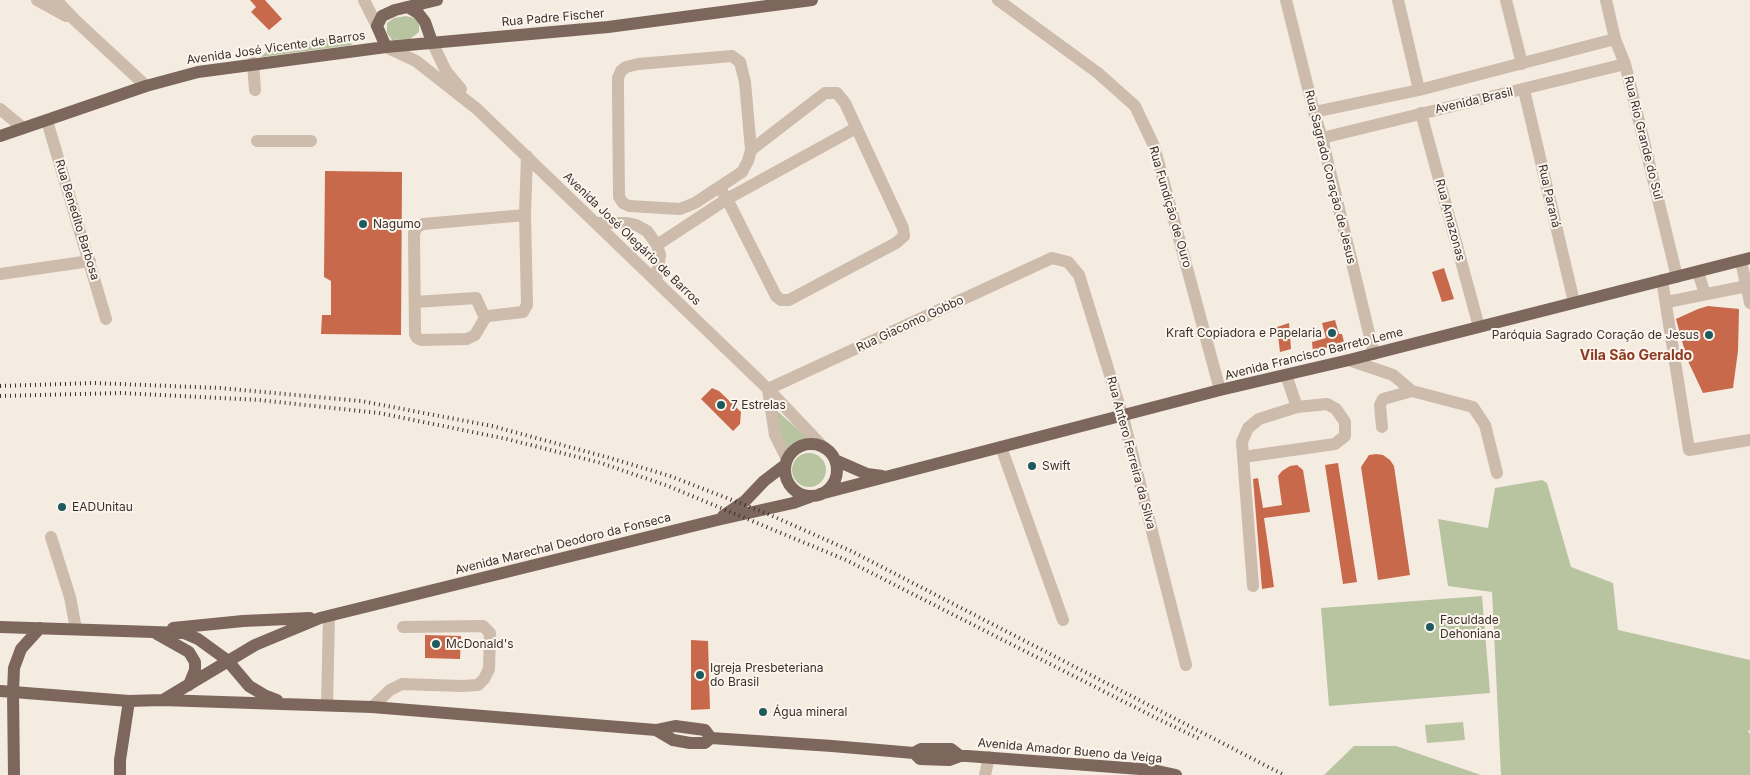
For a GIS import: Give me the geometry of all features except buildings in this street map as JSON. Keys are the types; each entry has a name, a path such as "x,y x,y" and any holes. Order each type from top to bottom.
{"main road":[{"path":"386,47 377,26 382,16 394,10 437,0"},
{"name":"Rua Padre Fischer","path":"386,47 608,27 812,0"},
{"name":"Avenida José Olegário de Barros","path":"408,7 418,13 425,22 432,42"},
{"name":"Avenida José Vicente de Barros","path":"0,136 146,86 198,72 254,63 386,47"},
{"name":"Avenida Francisco Barreto Leme","path":"816,495 1220,390 1479,328 1745,259"},
{"path":"717,520 745,501 786,462 793,450 808,444 816,444 824,448"},
{"name":"Avenida José Olegário de Barros","path":"824,448 835,460"},
{"path":"786,462 785,473 791,487 804,495 816,495 827,490 836,476 835,460"},
{"name":"Avenida Francisco Barreto Leme","path":"835,460 867,474 884,477"},
{"name":"Avenida Marechal Deodoro da Fonseca","path":"162,700 255,645 324,617 793,503 816,495"},
{"name":"Avenida Marechal Deodoro da Fonseca","path":"150,631 243,621 324,617"},
{"name":"Avenida Marechal Deodoro da Fonseca","path":"0,627 184,633 198,640 227,660 249,686 264,695 288,704"},
{"path":"14,775 6,692 21,649 40,628"},
{"path":"150,631 169,639 189,652 195,662 195,670 189,685"},
{"name":"Avenida Marechal Deodoro da Fonseca","path":"6,692 129,701 162,700 372,707 656,730 674,726 705,730 711,738"},
{"path":"120,775 120,760 129,701"},
{"name":"Avenida Amador Bueno da Veiga","path":"711,738 914,753 921,749 951,749 960,756 1153,770 1176,775"}],"street":[{"path":"37,0 76,21"},
{"path":"56,0 146,86"},
{"path":"364,0 377,26"},
{"name":"Rua Fundição de Ouro","path":"998,0 1098,73 1135,106 1154,146 1220,390"},
{"name":"Rua Sagrado Coração de Jesus","path":"1286,0 1322,138 1374,354"},
{"path":"1398,0 1418,90"},
{"path":"1506,0 1522,64"},
{"name":"Rua Rio Grande do Sul","path":"1606,0 1615,39 1625,64 1677,277"},
{"name":"Avenida Brasil","path":"1314,112 1418,90 1615,39"},
{"name":"Avenida José Olegário de Barros","path":"432,42 446,72 477,109"},
{"name":"Avenida José Olegário de Barros","path":"386,47 416,61 477,109 768,389 824,448"},
{"path":"732,56 740,62 751,150 742,172 695,203 680,209 629,206 623,203 619,197 618,78 621,71 626,67 638,64 732,56"},
{"path":"254,63 254,90"},
{"name":"Avenida Brasil","path":"1322,138 1625,64"},
{"name":"Rua Paraná","path":"1524,90 1574,302"},
{"path":"719,187 727,198 776,296 781,300 789,300 896,243 904,236 903,228 845,103 837,93 825,93 751,150"},
{"path":"0,109 23,128"},
{"name":"Rua Amazonas","path":"1421,113 1479,328"},
{"name":"Rua Benedito Barbosa","path":"47,121 106,320"},
{"path":"657,245 727,198 856,128"},
{"path":"257,141 311,140"},
{"path":"525,215 423,224 417,227 414,233 415,334 421,340 467,339 475,335 488,316 523,312 527,305 525,215 527,156"},
{"path":"636,225 659,208"},
{"path":"596,223 626,223 636,225 647,231 657,245 660,255 656,281"},
{"name":"Rua Giacomo Gobbo","path":"768,389 1052,258"},
{"name":"Rua Antero Ferreira da Silva","path":"1052,258 1068,262 1079,275 1123,416 1186,664"},
{"path":"1745,259 1746,289 1750,303"},
{"path":"0,274 90,261"},
{"path":"1698,272 1705,294"},
{"path":"1662,280 1689,450 1750,440"},
{"path":"1667,302 1742,287 1746,289"},
{"path":"415,302 476,298 485,318"},
{"path":"1349,360 1393,375 1412,391 1473,407 1485,425 1498,473"},
{"path":"1286,375 1297,407"},
{"path":"768,389 775,435 786,462"},
{"path":"1382,427 1380,406 1383,399 1412,391"},
{"path":"1243,457 1335,444 1345,436 1345,422 1336,409 1327,404 1297,407 1259,419 1248,428 1242,442 1243,457 1253,586"},
{"path":"1001,447 1064,620"},
{"path":"52,537 70,598 76,629"},
{"path":"324,617 327,705"},
{"path":"372,707 390,690 402,684 478,685 484,679 489,669 490,633 483,626 403,627"},
{"path":"985,775 989,757"}],"green space":[{"path":"406,16 414,18 419,24 419,32 410,39 392,40 387,33 387,23 394,18"},
{"path":"345,34 352,45 261,57 266,52"},
{"path":"776,410 810,440 796,443 784,449"},
{"path":"809,453 821,458 826,470 821,482 809,487 797,482 792,470 797,458"},
{"path":"1542,480 1547,483 1571,567 1613,583 1618,630 1750,660 1750,730 1748,731 1750,734 1750,775 1501,775 1492,592 1448,586 1438,519 1488,528 1495,488"},
{"path":"1482,596 1490,693 1329,706 1321,608"},
{"path":"1463,722 1465,740 1427,743 1425,725"},
{"path":"1354,746 1396,746 1481,775 1324,775"}],"railway":[{"path":"0,386 94,383 220,388 361,401 492,426 670,476 768,514 851,551 1284,775"},
{"path":"0,396 120,393 259,400 379,413 507,439 601,463 668,486 846,560 1200,739"}],"place":[{"name":"Nagumo","path":"363,224"},
{"name":"Kraft Copiadora e Papelaria","path":"1332,333"},
{"name":"Paróquia Sagrado Coração de Jesus","path":"1709,335"},
{"name":"7 Estrelas","path":"721,405"},
{"name":"Swift","path":"1032,466"},
{"name":"EADUnitau","path":"62,507"},
{"name":"Faculdade Dehoniana","path":"1430,627"},
{"name":"McDonald's","path":"436,644"},
{"name":"Igreja Presbeteriana do Brasil","path":"700,675"},
{"name":"Água mineral","path":"763,712"}],"district":[{"name":"Vila São Geraldo","path":"1636,356"}]}
